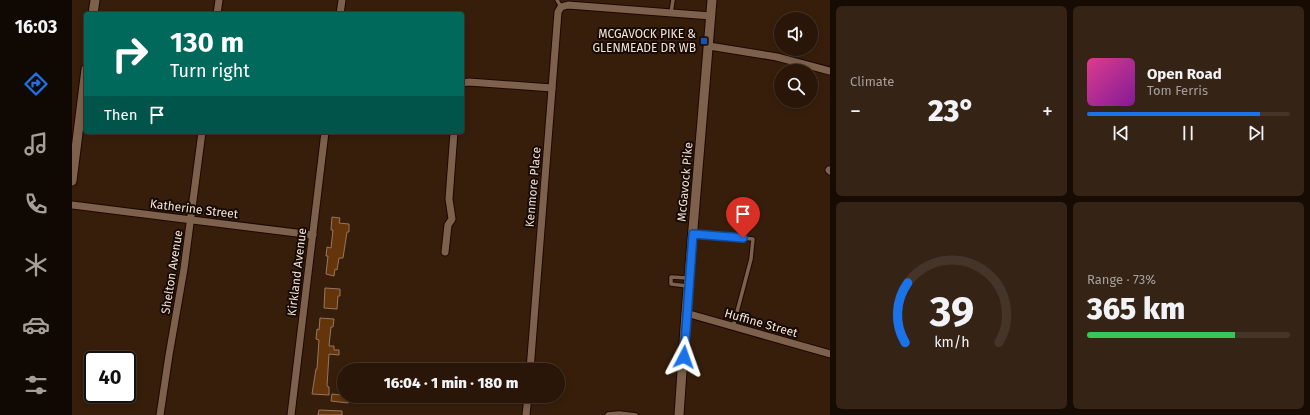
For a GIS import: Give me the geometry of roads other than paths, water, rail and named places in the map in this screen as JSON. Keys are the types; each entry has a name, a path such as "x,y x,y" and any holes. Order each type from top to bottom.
{"street":[{"path":"93,12 95,0"},
{"path":"217,12 219,0"},
{"path":"340,12 342,0"},
{"name":"McGavock Pike","path":"680,415 686,314 709,46 711,2"},
{"path":"561,7 568,5 711,16"},
{"name":"Kenmore Place","path":"531,363 558,12 561,7"},
{"path":"709,46 777,57 830,71"},
{"path":"464,83 552,88"},
{"path":"72,181 84,85"},
{"name":"Shelton Avenue","path":"160,415 184,269 202,134"},
{"name":"Kirkland Avenue","path":"291,415 325,134"},
{"path":"445,252 448,225 452,219 449,199 454,134"},
{"name":"Katherine Street","path":"72,205 313,235"},
{"name":"Huffine Street","path":"686,314 830,354"},
{"path":"526,415 527,403"}],"lane":[{"path":"558,0 561,7"},
{"path":"672,13 673,0"},
{"path":"693,234 752,240 751,259 733,327"},
{"path":"671,276 689,282 671,284 671,276"},
{"path":"607,415 619,412 636,415"}],"place":[{"name":"MCGAVOCK PIKE & GLENMEADE DR WB","path":"704,41"}]}
